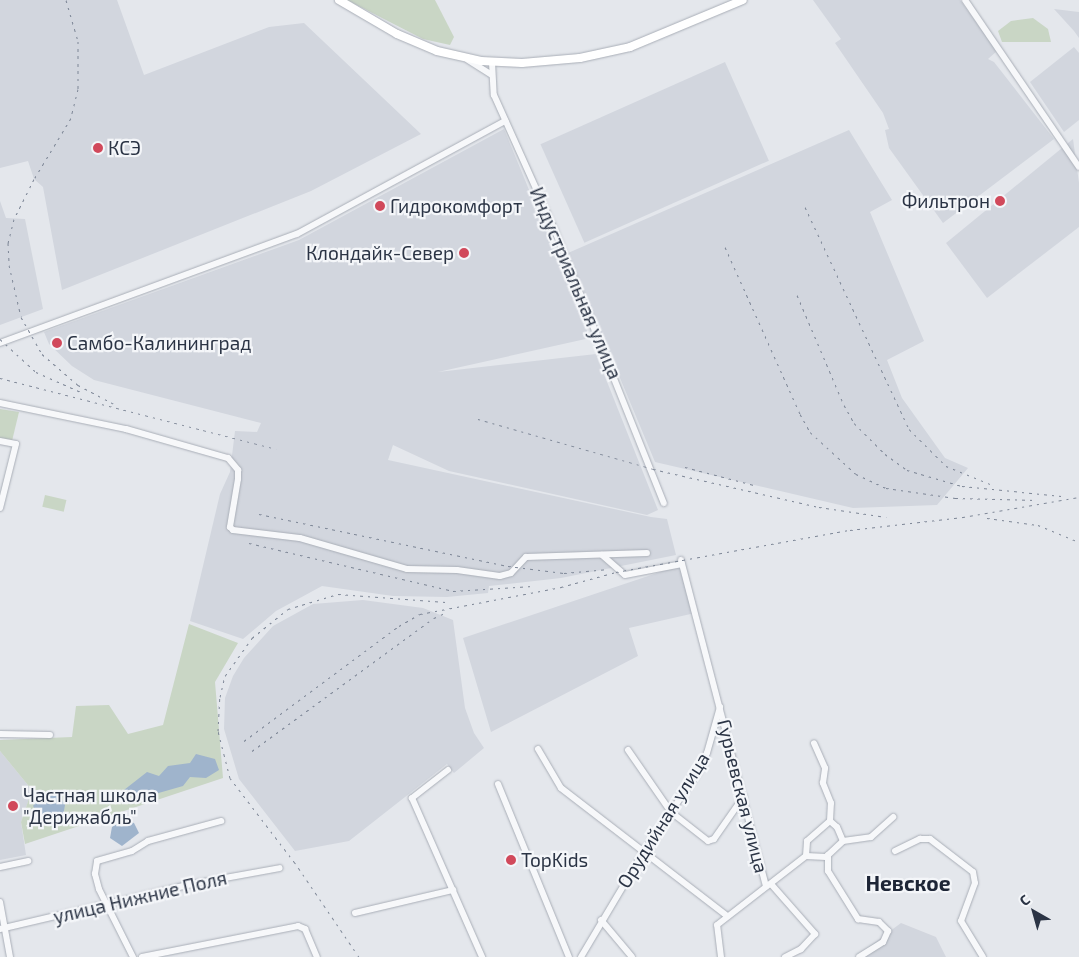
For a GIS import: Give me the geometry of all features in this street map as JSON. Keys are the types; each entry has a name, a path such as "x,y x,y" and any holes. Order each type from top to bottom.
{"main road":[{"path":"339,0 398,34 465,58 492,62 548,61 605,54 661,36 743,0"}],"street":[{"path":"965,0 1079,167"},
{"path":"465,58 492,75"},
{"name":"Индустриальная улица","path":"492,62 494,95 555,231 664,504"},
{"path":"0,343 297,234 505,121"},
{"path":"0,403 109,425 228,458 238,470 230,527 233,530 300,538 407,569 456,570 500,576 511,573 526,557 647,553"},
{"path":"0,441 16,444 0,508"},
{"path":"602,555 625,575 682,562 720,706"},
{"name":"Гурьевская улица","path":"720,706 769,885"},
{"name":"Орудийная улица","path":"581,957 600,920 671,812 707,753 720,706"},
{"path":"0,734 50,735"},
{"path":"814,743 825,768 823,783 830,803 830,822"},
{"path":"538,749 561,788 727,916"},
{"path":"628,750 671,812 711,842 744,796"},
{"path":"448,770 412,798 482,957"},
{"path":"498,784 569,957"},
{"path":"721,957 715,930 727,916 806,856 828,855 842,841 871,837 893,817"},
{"path":"133,957 107,905 95,874 97,861 132,851 148,841 221,821"},
{"path":"830,822 837,827 842,841"},
{"path":"806,856 807,841 830,822"},
{"path":"895,851 920,839 930,839 973,872 975,883 961,921 983,957"},
{"path":"828,855 828,871 858,918 879,922 888,931 883,942 859,957"},
{"path":"0,867 28,861"},
{"name":"улица Нижние Поля","path":"2,928 192,884 280,868"},
{"path":"769,885 815,934 801,949 785,957"},
{"path":"355,913 453,890"},
{"path":"0,902 2,928 10,957"},
{"path":"600,920 632,957"},
{"path":"142,957 298,926 305,929 318,957"}],"shaded area":[{"path":"0,0 117,0 144,75 269,27 304,23 421,134 311,191 62,290 43,187 34,179 28,161 0,168"},
{"path":"813,0 960,0 997,51 988,59 994,62 1054,139 943,223 889,148 885,130 889,129 883,113 835,43 841,39"},
{"path":"1054,9 1079,12 1079,38 1074,31"},
{"path":"1074,47 1079,53 1079,120 1064,132 1030,82"},
{"path":"725,62 769,161 584,243 540,144"},
{"path":"504,129 590,338 438,372 596,354 658,510 647,515 449,471 393,445 388,460 651,517 667,519 676,555 561,578 489,586 488,593 447,597 393,596 322,586 276,611 243,639 190,621 220,494 230,472 235,431 257,432 261,423 94,380 72,366 49,344 44,332 299,240"},
{"path":"849,130 892,200 870,212 924,341 887,360 902,398 945,458 968,468 937,505 853,508 655,462 568,253"},
{"path":"1073,139 1079,183 1079,227 987,298 946,243"},
{"path":"0,201 6,218 25,219 43,309 0,325"},
{"path":"681,565 695,613 629,628 638,656 491,732 463,638"},
{"path":"363,600 423,608 453,620 465,708 474,733 484,748 454,773 447,764 349,841 295,851 239,779 224,729 225,698 233,676 244,658 273,626 313,604"},
{"name":"Частная школа \"Дерижабль\"","path":"0,751 32,790 21,822 26,855 0,860"},
{"path":"901,923 936,937 946,957 865,957 862,952"}],"green space":[{"path":"347,0 435,0 454,37 450,45 423,39"},
{"path":"1033,18 1048,29 1051,42 1002,42 998,31 1011,21"},
{"path":"0,409 19,412 12,441 0,439"},
{"path":"45,495 66,500 64,512 42,507"},
{"path":"189,624 238,643 215,682 223,778 25,844 21,822 32,790 0,751 0,740 72,737 76,706 109,705 128,734 163,725"}],"water":[{"path":"196,754 215,759 219,770 206,778 190,777 183,786 141,798 124,790 147,772 159,776 168,766 190,763"},
{"path":"50,792 59,795 65,805 63,816 54,820 39,815 33,806 40,796"},
{"path":"124,820 134,823 139,833 122,846 110,838 112,827"}],"railway":[{"path":"66,0 78,41 78,89 71,118 34,179 14,219 8,243 9,265 21,317 42,354 78,385 114,404"},
{"path":"805,207 909,429 946,466 990,484"},
{"path":"725,247 800,414 810,432 856,474 886,488 955,498 1037,500"},
{"path":"797,295 844,405 854,423 885,454 907,470 962,486 1062,496"},
{"path":"0,339 36,372 81,392"},
{"path":"0,378 276,449"},
{"path":"478,419 653,469 819,507 886,517"},
{"path":"685,467 758,486"},
{"path":"244,741 399,626 420,614 561,587 616,572 850,530 963,517 1079,497"},
{"path":"259,514 508,566 564,573 609,569"},
{"path":"987,518 1038,525 1079,542"},
{"path":"249,543 453,591 533,586"},
{"path":"359,957 295,863 230,778 218,731 220,697 225,676 252,638 288,609 338,594 446,602"},
{"path":"252,751 434,618 447,612"}],"place":[{"name":"КСЭ","path":"98,148"},
{"name":"Фильтрон","path":"1000,201"},
{"name":"Гидрокомфорт","path":"380,206"},
{"name":"Клондайк-Север","path":"464,253"},
{"name":"Самбо-Калининград","path":"57,343"},
{"name":"Частная школа \"Дерижабль\"","path":"13,806"},
{"name":"TopKids","path":"511,860"}],"district":[{"name":"Невское","path":"908,883"}]}
